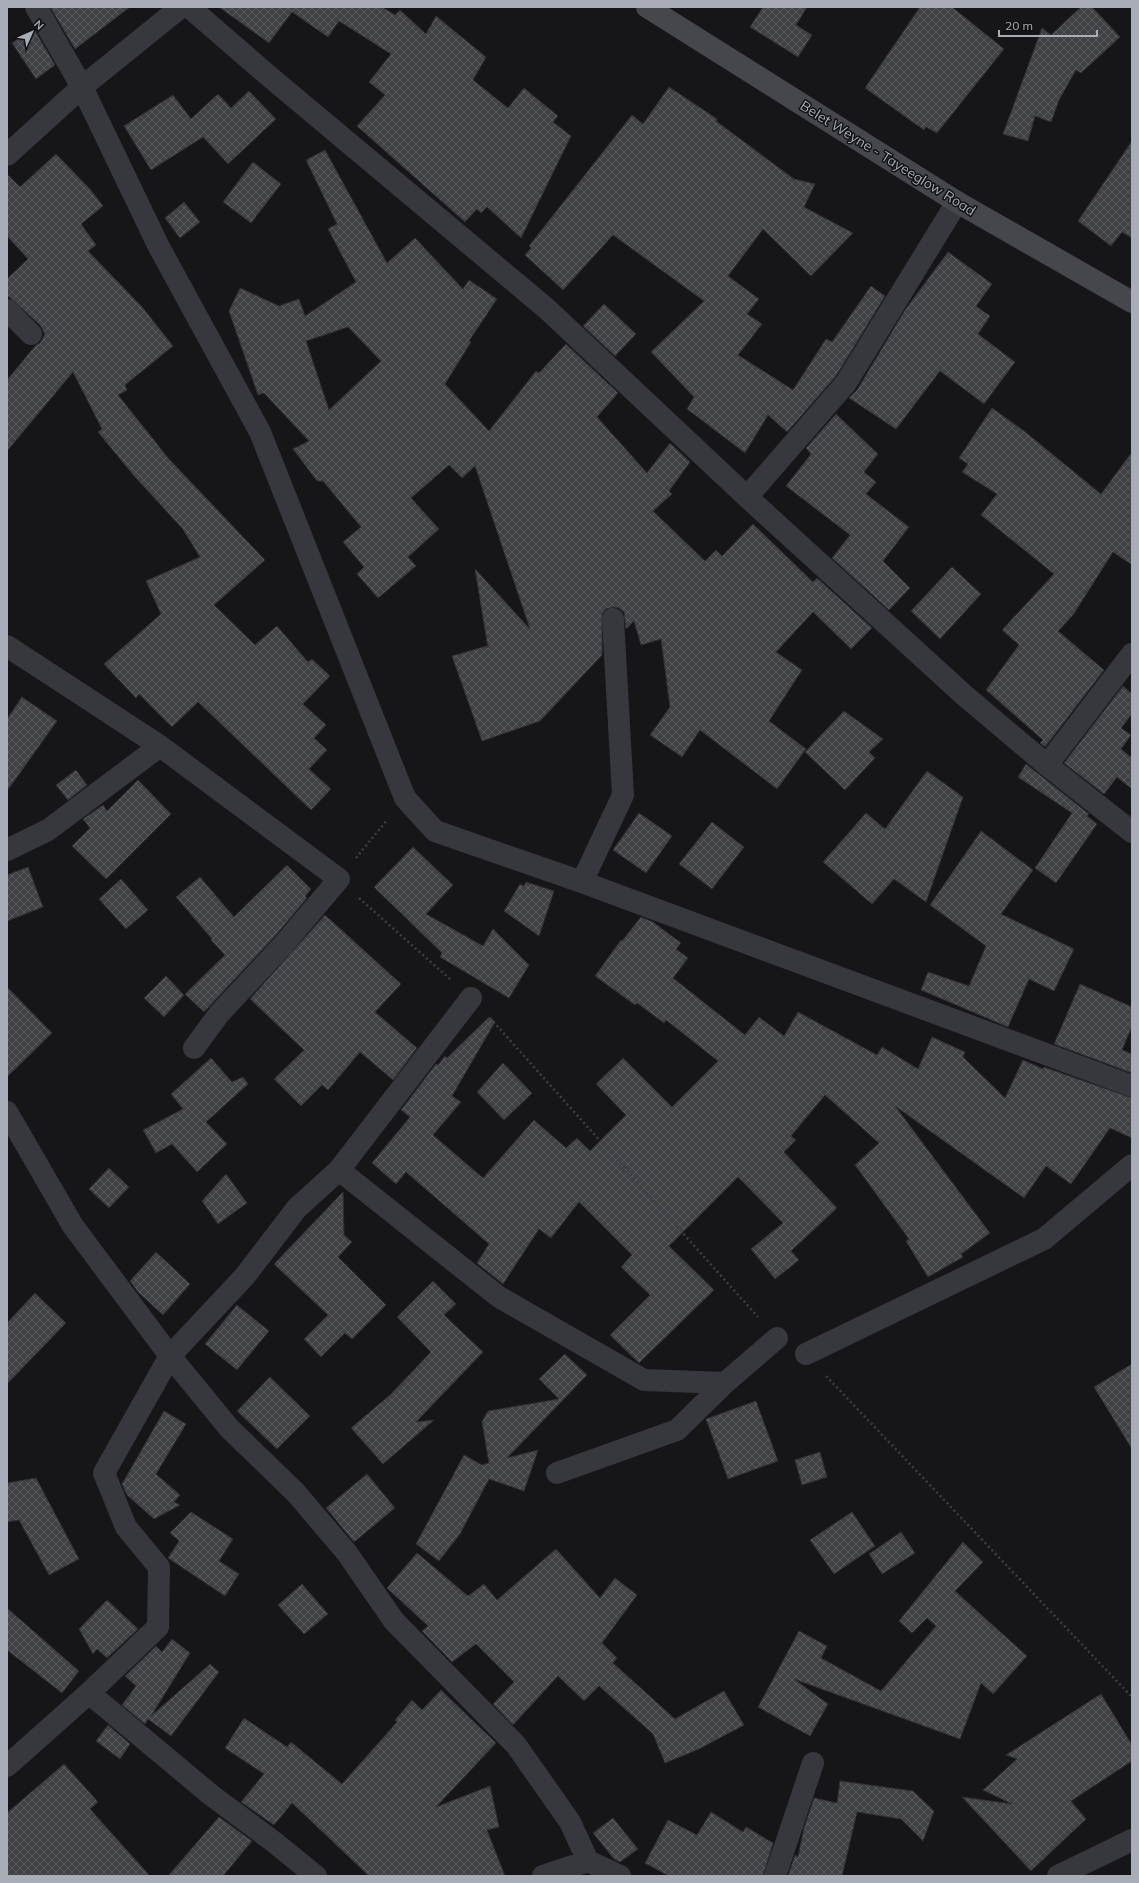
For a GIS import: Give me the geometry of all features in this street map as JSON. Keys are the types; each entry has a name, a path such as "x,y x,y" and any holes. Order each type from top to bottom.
{"main road":[{"name":"Belet Weyne - Tayeeglow Road","path":"647,7 957,202 1132,302"}],"street":[{"path":"36,7 82,86 159,247 260,432 405,798 435,831 582,882 1132,1086"},
{"path":"7,155 82,86 182,7"},
{"path":"189,7 270,77 547,309 746,497 964,695 1047,765 1132,832"},
{"path":"746,497 846,383 957,202"},
{"path":"7,310 31,334"},
{"path":"582,882 623,795 614,619"},
{"path":"7,646 160,746 339,879 284,944 219,1014 194,1048"},
{"path":"1047,765 1132,654"},
{"path":"7,850 48,830 160,746"},
{"path":"7,1766 89,1693 158,1627 160,1568 126,1527 104,1473 170,1356 245,1276 297,1208 339,1170 471,998"},
{"path":"7,1112 73,1226 170,1356 230,1428 296,1493 347,1552 394,1621 516,1745 570,1822 588,1861 620,1876"},
{"path":"806,1354 1044,1239 1132,1165"},
{"path":"339,1170 499,1297 644,1380 725,1383"},
{"path":"557,1473 677,1430 725,1383 777,1338"},
{"path":"89,1693 211,1795 274,1842 316,1876"},
{"path":"775,1876 813,1763"},
{"path":"1058,1876 1132,1840"},
{"path":"543,1876 588,1861"}],"path":[{"path":"405,798 339,879 471,998 777,1338"},
{"path":"806,1354 1132,1697"}],"building":[{"path":"50,7 130,7 75,49"},
{"path":"219,7 382,7 395,15 400,10 426,34 436,16 486,57 473,80 508,108 524,88 558,116 553,122 571,136 521,238 487,207 481,213 477,209 465,222 357,126 385,95 369,82 391,54 339,21 328,37 292,12 269,43"},
{"path":"763,7 807,7 796,25 812,35 798,57 750,27"},
{"path":"920,7 952,7 1004,49 937,133 926,127 924,130 865,88"},
{"path":"1081,7 1092,7 1120,37 1081,73 1076,70 1059,100 1051,122 1035,116 1028,141 1003,134 1042,28 1051,35"},
{"path":"34,29 55,65 36,79 12,43"},
{"path":"669,87 717,119 716,121 794,179 815,184 804,207 853,233 811,276 763,229 728,276 759,299 747,314 762,324 738,355 793,390 826,339 832,342 871,286 885,296 836,376 787,432 768,415 745,453 687,409 694,397 651,352 704,301 613,235 563,290 525,255 531,248 529,246 632,115 643,124"},
{"path":"249,91 276,119 228,164 203,137 151,170 124,126 173,95 191,119 218,94 231,108"},
{"path":"1132,141 1132,238 1122,232 1111,246 1078,221"},
{"path":"325,150 387,263 415,238 463,289 469,280 497,299 469,341 471,342 445,384 489,431 536,371 539,373 566,344 618,393 597,417 647,473 670,443 690,462 669,491 672,494 653,511 705,561 716,550 722,556 753,524 813,582 817,578 872,628 851,649 813,612 776,652 802,670 769,721 806,749 777,789 700,730 682,757 650,735 670,707 661,639 641,645 634,621 626,629 624,612 619,608 613,607 606,609 602,614 602,655 540,721 482,741 452,656 487,646 488,648 475,569 530,629 475,466 462,478 449,465 411,498 439,529 408,557 416,566 378,598 357,574 364,567 343,542 361,527 323,481 317,481 293,449 309,441 264,393 258,395 229,311 240,288 279,306 299,299 305,316 356,282 328,229 337,224 306,160","holes":["348,327 381,361 329,410 306,341"]},
{"path":"56,154 90,189 103,206 81,224 96,245 88,251 143,308 173,346 125,385 127,390 118,395 169,459 265,560 214,605 255,645 277,626 308,662 312,659 330,676 303,704 326,725 314,738 327,750 309,769 331,789 311,810 198,702 172,727 139,694 136,698 104,664 161,614 146,581 200,557 182,528 135,477 98,432 102,429 73,372 7,451 7,380 36,345 40,343 45,334 40,325 7,295 7,279 28,259 7,236 7,174 20,187"},
{"path":"253,162 281,184 251,223 223,202"},
{"path":"184,202 200,222 180,238 165,218"},
{"path":"948,252 992,284 976,306 990,316 978,334 1015,362 984,404 940,371 896,429 849,398 857,390 905,310"},
{"path":"604,304 636,334 615,356 583,326"},
{"path":"992,408 1024,431 1101,494 1132,452 1132,565 1113,552 1073,615 1058,631 1104,670 1045,747 1040,743 1043,740 986,690 1019,645 1002,630 1054,574 981,515 997,494 962,472 968,464 959,458"},
{"path":"836,414 878,454 864,472 876,482 866,494 909,527 883,561 910,588 889,610 832,558 850,535 786,486 811,454 806,448"},
{"path":"952,567 981,594 940,639 911,611"},
{"path":"1123,686 1132,694 1132,714 1121,728 1131,735 1121,749 1132,758 1132,789 1117,777 1104,794 1064,763"},
{"path":"22,697 57,721 7,791 7,719"},
{"path":"844,711 883,739 869,752 875,758 845,790 805,752"},
{"path":"1026,764 1089,814 1087,816 1097,824 1056,883 1035,868 1072,813 1018,777"},
{"path":"76,770 87,785 68,800 56,785"},
{"path":"927,771 963,797 926,902 894,879 872,904 823,862 866,813 885,829"},
{"path":"138,780 171,814 106,879 72,846 90,828 83,819 103,805 107,811"},
{"path":"639,813 672,836 646,873 613,850"},
{"path":"712,822 744,847 712,889 679,864"},
{"path":"981,831 1033,870 1001,914 1074,949 1054,991 1029,979 1008,1027 921,990 928,972 969,986 986,946 930,905"},
{"path":"413,847 453,885 426,914 483,946 493,929 529,965 509,998 440,957 442,953 374,887"},
{"path":"287,865 311,889 305,896 307,898 275,936 204,1012 185,994 225,955 176,897 200,877 234,917"},
{"path":"28,867 43,907 7,921 7,875"},
{"path":"121,879 148,910 126,929 99,899"},
{"path":"526,882 554,891 539,936 504,911 520,884 524,886"},
{"path":"325,915 401,984 375,1012 417,1048 393,1080 360,1052 328,1090 322,1085 301,1106 274,1079 304,1050 250,999"},
{"path":"641,917 653,922 681,943 676,949 688,958 673,978 745,1035 759,1017 784,1036 798,1012 877,1055 882,1047 918,1069 932,1037 965,1052 963,1057 1005,1098 1023,1060 1043,1069 1044,1067 1132,1098 1132,1138 1110,1128 1071,1184 1046,1166 1024,1198 895,1106 990,1233 961,1254 963,1257 928,1277 906,1241 909,1239 855,1165 879,1143 825,1095 791,1136 796,1140 784,1152 837,1208 791,1251 799,1260 775,1279 751,1249 783,1223 738,1177 669,1246 714,1290 639,1363 610,1335 650,1295 621,1267 632,1255 579,1202 551,1238 539,1229 503,1284 477,1263 489,1244 406,1172 396,1184 372,1163 410,1117 401,1110 436,1064 438,1065 445,1056 447,1058 489,1017 495,1022 452,1096 461,1102 433,1135 483,1178 534,1120 566,1148 577,1138 590,1151 626,1115 596,1084 623,1058 672,1107 718,1061 666,1020 664,1023 637,1003 635,1005 595,976 621,940 622,941"},
{"path":"166,976 184,995 164,1017 144,998"},
{"path":"1080,984 1132,1007 1132,1026 1122,1050 1132,1054 1132,1073 1054,1044"},
{"path":"7,987 52,1033 7,1077"},
{"path":"211,1058 232,1082 243,1077 248,1084 206,1122 227,1144 197,1172 172,1144 156,1153 143,1130 183,1109 171,1094"},
{"path":"503,1063 532,1093 504,1120 477,1092"},
{"path":"109,1168 129,1187 109,1208 89,1189"},
{"path":"226,1174 247,1203 218,1224 202,1201"},
{"path":"343,1192 344,1235 352,1242 338,1257 386,1305 352,1339 345,1333 321,1357 304,1339 328,1315 274,1264"},
{"path":"156,1252 190,1284 163,1315 138,1292 130,1281"},
{"path":"433,1281 456,1304 444,1315 483,1352 416,1422 434,1420 383,1464 351,1428 391,1394 431,1352 397,1317"},
{"path":"35,1293 66,1323 7,1384 7,1323"},
{"path":"237,1305 269,1331 237,1370 205,1344"},
{"path":"565,1354 587,1375 507,1458 538,1450 524,1491 489,1479 460,1534 439,1561 416,1544 464,1455 482,1465 489,1463 482,1422 488,1411 559,1399 539,1379"},
{"path":"1132,1364 1132,1449 1094,1387"},
{"path":"270,1377 310,1416 277,1449 237,1411"},
{"path":"756,1401 778,1461 728,1479 706,1419"},
{"path":"164,1411 186,1424 156,1474 180,1495 174,1502 180,1505 154,1519 127,1495 122,1484"},
{"path":"820,1452 827,1477 802,1485 795,1460"},
{"path":"367,1474 395,1508 354,1542 326,1508"},
{"path":"36,1478 79,1559 49,1575 19,1520 7,1522 7,1483"},
{"path":"191,1512 233,1539 219,1561 239,1574 225,1596 168,1558 179,1541 170,1533"},
{"path":"852,1512 875,1546 834,1574 810,1540"},
{"path":"901,1532 915,1553 882,1574 869,1554"},
{"path":"963,1542 983,1562 955,1591 1027,1656 993,1694 981,1683 960,1739 794,1679 828,1704 810,1736 758,1707 799,1631 827,1646 821,1658 881,1691 936,1626 927,1618 912,1633 899,1621"},
{"path":"556,1549 600,1598 615,1578 637,1595 602,1643 617,1658 613,1663 675,1719 724,1691 744,1725 699,1749 665,1763 653,1734 599,1686 584,1701 558,1676 513,1725 493,1704 514,1682 476,1644 452,1662 422,1631 428,1626 387,1588 417,1553 468,1596 484,1584 497,1600"},
{"path":"302,1584 328,1614 304,1634 278,1605"},
{"path":"107,1600 138,1629 107,1658 97,1649 93,1654 79,1629"},
{"path":"7,1608 79,1671 62,1693 7,1650"},
{"path":"172,1639 190,1653 151,1716 210,1664 219,1672 171,1736 148,1719 145,1724 122,1705 136,1686 125,1676 156,1646 162,1652"},
{"path":"441,1690 496,1743 436,1807 490,1786 499,1827 487,1830 505,1876 369,1876 292,1803 274,1825 241,1802 264,1774 225,1748 244,1718 287,1747 291,1742 342,1784 397,1722 395,1720 412,1700 422,1710"},
{"path":"1101,1694 1132,1745 1132,1761 1071,1801 1086,1819 1031,1871 962,1797 1012,1804 983,1790 1017,1759 1006,1755"},
{"path":"108,1725 130,1744 120,1759 96,1741"},
{"path":"64,1764 98,1802 90,1809 150,1876 7,1876 7,1813"},
{"path":"840,1781 913,1791 934,1811 923,1841 901,1819 857,1812 842,1876 788,1876 795,1855 798,1857 804,1828 814,1798 837,1803"},
{"path":"711,1812 743,1832 746,1827 773,1843 763,1876 669,1876 645,1863 668,1820 697,1835"},
{"path":"219,1817 252,1841 223,1876 168,1876"},
{"path":"613,1818 638,1849 620,1862 614,1859 593,1833"}]}
